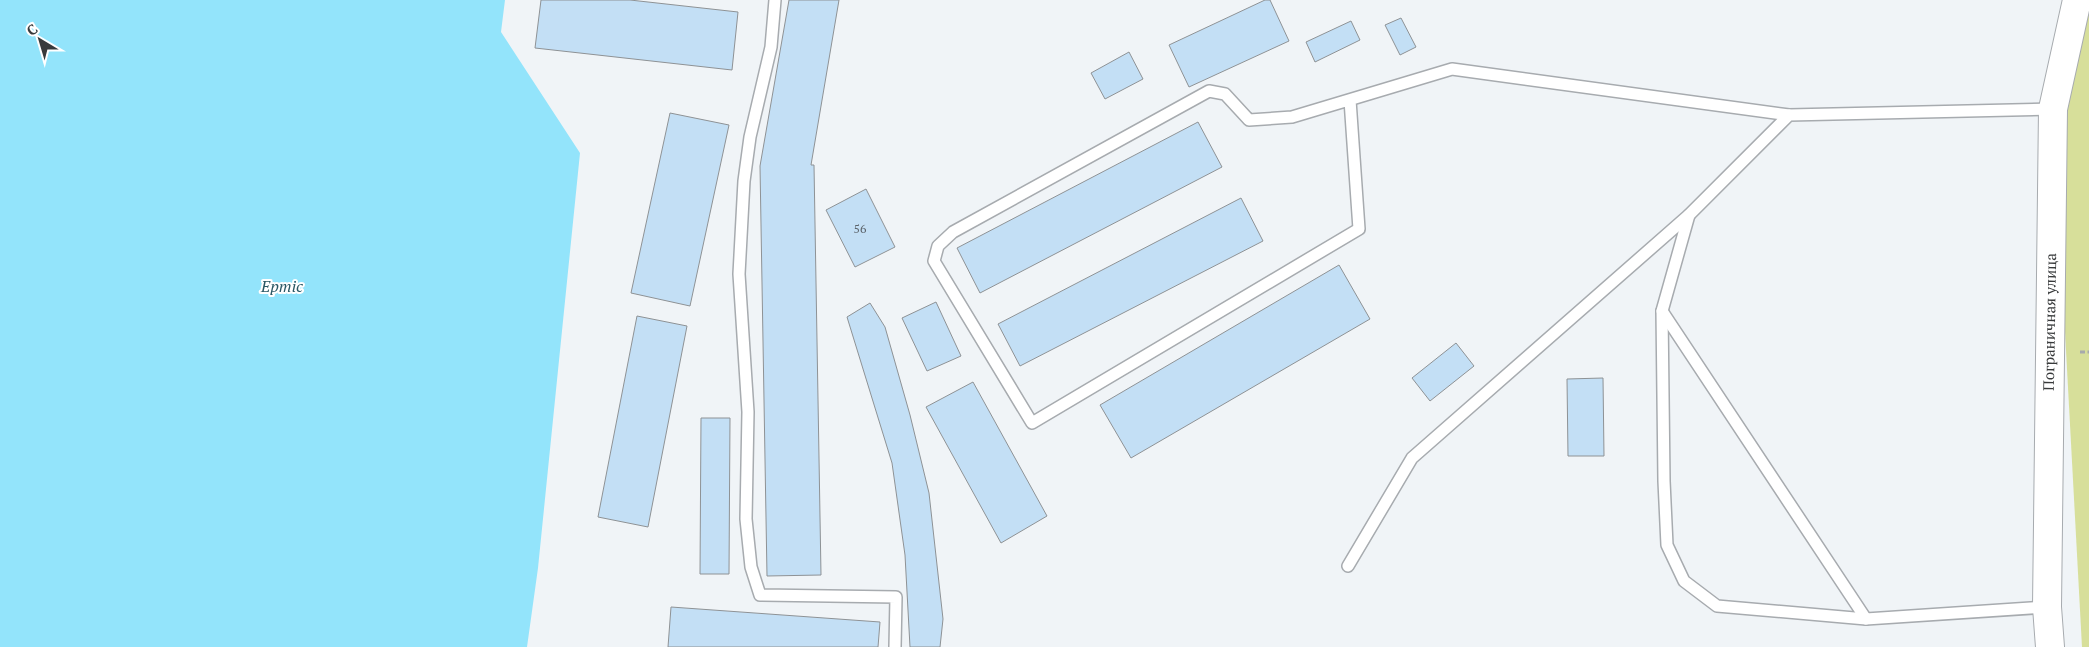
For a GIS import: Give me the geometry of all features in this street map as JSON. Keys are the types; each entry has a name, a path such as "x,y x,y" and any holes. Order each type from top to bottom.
{"highway":[{"name":"Пограничная улица","path":"2050,647 2047,608 2053,109 2078,0"}],"lane":[{"path":"775,0 771,47 750,137 744,182 739,274 748,412 746,519 751,567 760,595 896,597 895,647"},
{"path":"1350,100 1359,229 1032,423 934,261 938,246 953,232 1209,91 1225,94 1250,120 1292,118 1350,100 1452,69 1789,115 2053,109"},
{"path":"1348,566 1412,458 1689,215 1789,115"},
{"path":"1689,215 1662,310 1664,481 1667,545 1684,580 1717,606 1866,619 2047,608"},
{"path":"1662,310 1866,619"}],"green space":[{"path":"2089,0 2089,647 2082,647 2053,109"}],"water":[{"name":"Ертіс","path":"0,0 505,0 501,32 580,153 538,568 527,647 0,647"}],"building":[{"path":"541,0 630,0 738,12 732,70 535,48"},
{"path":"789,0 839,0 811,165 814,165 821,575 767,576 760,166"},
{"path":"1265,0 1270,0 1289,41 1189,87 1169,45"},
{"path":"1401,18 1416,47 1400,55 1385,25"},
{"path":"1351,21 1360,40 1315,62 1306,42"},
{"path":"1129,52 1143,79 1105,99 1091,73"},
{"path":"670,113 729,125 690,306 631,293"},
{"path":"1198,122 1222,167 980,293 957,248"},
{"path":"866,189 895,247 855,267 826,210"},
{"path":"1241,198 1263,241 1020,366 998,324"},
{"path":"1339,265 1370,319 1131,458 1100,405"},
{"path":"936,302 961,356 927,371 902,318"},
{"path":"870,303 885,327 910,415 929,493 943,619 940,647 910,647 905,555 892,463 847,317"},
{"path":"637,316 687,326 648,527 598,517"},
{"path":"1456,343 1474,366 1430,401 1412,378"},
{"path":"1603,378 1604,456 1568,456 1567,379"},
{"path":"973,382 1047,516 1001,543 926,407"},
{"path":"701,418 730,418 729,574 700,574"},
{"path":"671,607 880,622 878,647 668,647"}]}
